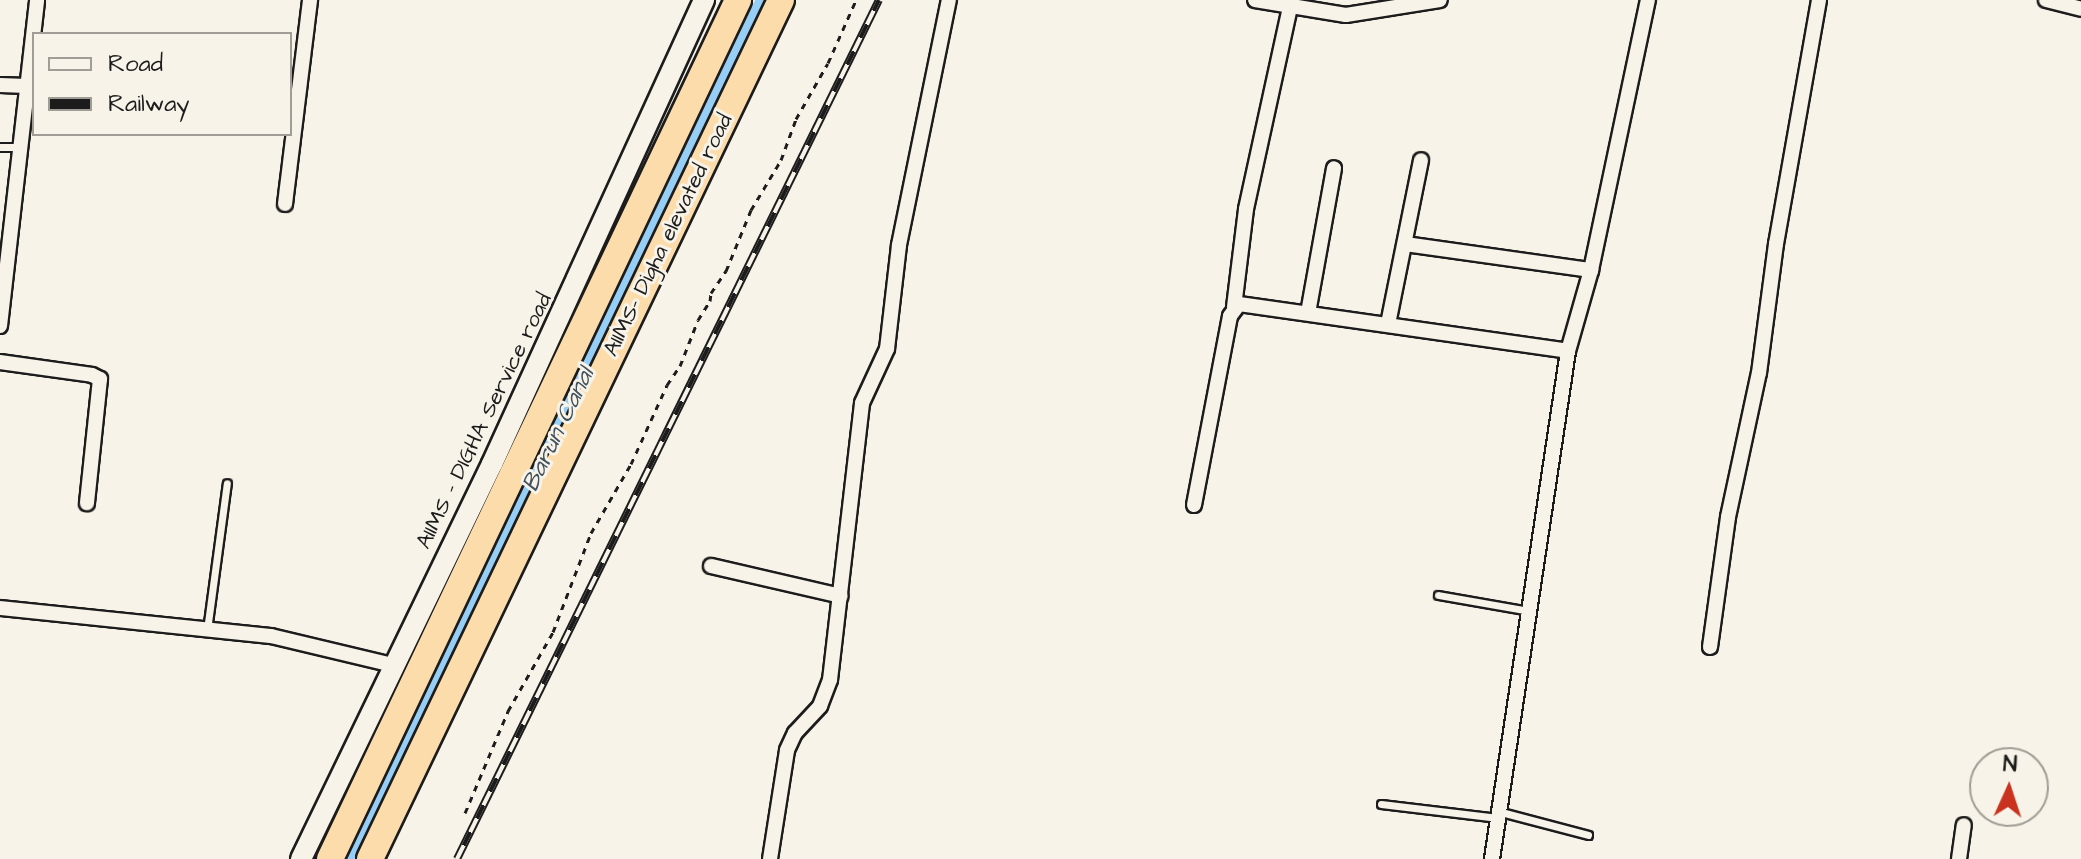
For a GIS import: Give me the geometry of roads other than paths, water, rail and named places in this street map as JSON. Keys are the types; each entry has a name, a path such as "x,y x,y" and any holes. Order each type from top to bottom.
{"highway":[{"name":"AIIMS- Digha elevated road","path":"330,859 738,0"},
{"name":"AIIMS- Digha elevated road","path":"370,859 781,0"}],"main road":[{"name":"AIIMS - DIGHA Service road","path":"301,859 591,254 704,0"}],"street":[{"path":"33,32 37,0"},
{"path":"285,204 310,0"},
{"path":"770,859 787,750 795,733 826,694 834,660 862,403 887,349 899,245 949,0"},
{"path":"1255,0 1346,15 1370,14 1440,0"},
{"path":"1492,859 1568,351 1591,270 1648,0"},
{"path":"1710,647 1728,517 1757,382 1776,244 1819,0"},
{"path":"2046,0 2081,9"},
{"path":"1194,505 1234,307 1246,209 1293,5"},
{"path":"0,326 32,43"},
{"path":"0,85 27,86"},
{"path":"1388,324 1421,160"},
{"path":"1308,313 1334,168"},
{"path":"1405,244 1591,270"},
{"path":"1234,307 1250,304 1568,351"},
{"path":"0,362 92,375 100,379 87,503"},
{"path":"711,566 841,596"},
{"path":"0,608 271,636 393,665"},
{"path":"1959,859 1964,825"}],"lane":[{"path":"0,147 20,147"},
{"path":"207,630 227,483"},
{"path":"1438,595 1530,611"},
{"path":"1381,804 1500,815 1588,835"}],"waterway":[{"name":"Barun Canal","path":"354,859 764,0"}],"railway":[{"path":"457,859 879,0"}]}
